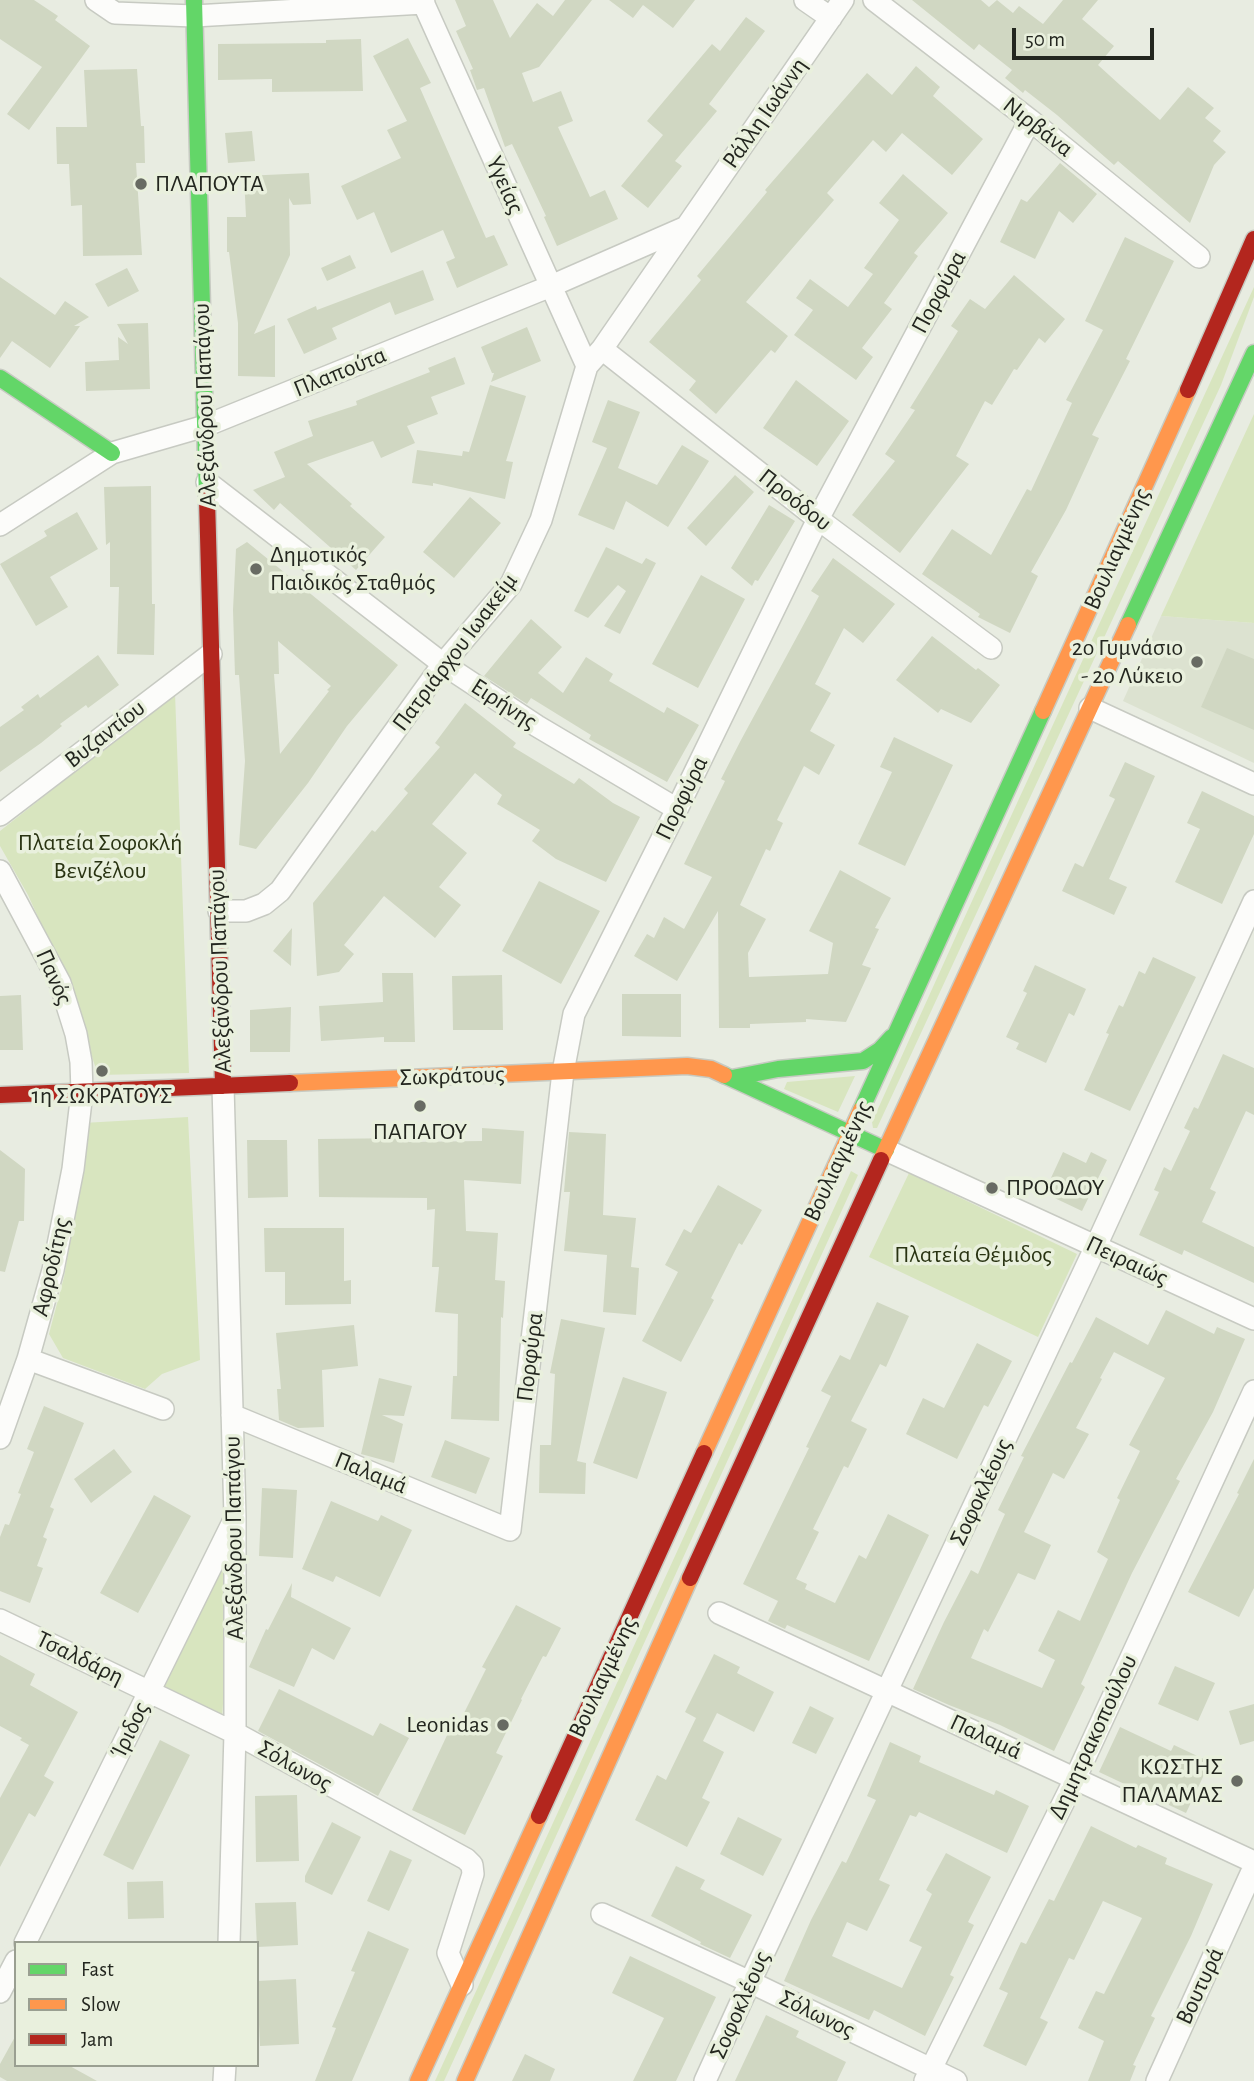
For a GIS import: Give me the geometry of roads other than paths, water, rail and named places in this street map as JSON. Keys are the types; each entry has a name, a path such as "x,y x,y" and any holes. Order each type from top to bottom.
{"main road":[{"name":"Αλεξάνδρου Παπάγου","path":"194,8 223,1086"},
{"name":"Βουλιαγμένης","path":"418,2081 1155,465 1254,239"},
{"name":"Βουλιαγμένης","path":"465,2081 637,1694 1254,353"},
{"path":"0,378 112,453"},
{"path":"732,1078 778,1069 863,1061 880,1050 896,1033"},
{"name":"Σωκράτους","path":"0,1096 687,1066 712,1069 886,1150"}],"street":[{"name":"Υγείας","path":"96,0 115,13 194,8 423,2 587,366"},
{"path":"805,0 831,18"},
{"name":"Ράλλη Ιωάννη","path":"687,227 844,0"},
{"name":"Νιρβάνα","path":"874,0 1030,120 1199,257"},
{"name":"Πορφύρα","path":"510,1530 563,1072 574,1014 818,519 1030,120"},
{"name":"Πλαπούτα","path":"0,525 112,453 205,426 551,286 687,227"},
{"name":"Πατριάρχου Ιωακείμ","path":"219,911 246,911 264,904 280,891 443,664 511,584 541,520 587,366 602,349 687,227"},
{"name":"Προόδου","path":"602,349 818,519 991,648"},
{"name":"Ειρήνης","path":"207,482 443,664 537,726 677,809"},
{"name":"Βυζαντίου","path":"0,815 211,654"},
{"path":"1090,708 1254,784"},
{"name":"Πανός","path":"0,871 65,994 81,1062 82,1092"},
{"name":"Σοφοκλέους","path":"705,2081 1096,1246 1254,901"},
{"name":"Αλεξάνδρου Παπάγου","path":"223,1086 235,1517 235,1733 229,1941"},
{"name":"Αφροδίτης","path":"0,1438 28,1359 52,1269 71,1181 82,1092"},
{"name":"Πειραιώς","path":"886,1150 1254,1319"},
{"path":"28,1359 163,1409"},
{"name":"Δημητρακοπούλου","path":"928,2075 1075,1779 1254,1391"},
{"name":"Παλαμά","path":"232,1415 510,1530"},
{"name":"Ίριδος","path":"25,1941 235,1517"},
{"name":"Παλαμά","path":"719,1612 1254,1865"},
{"name":"Τσαλδάρη","path":"0,1620 235,1733"},
{"name":"Σόλωνος","path":"235,1733 466,1859 472,1865 473,1874 449,1953 462,1985"},
{"name":"Βουτυρά","path":"1157,2081 1249,1894 1254,1865"},
{"name":"Σόλωνος","path":"601,1914 750,1982 928,2075 956,2081"},
{"path":"0,1992 14,1965"}],"place":[{"name":"ΠΛΑΠΟΥΤΑ","path":"141,184"},
{"name":"Δημοτικός Παιδικός Σταθμός","path":"256,569"},
{"name":"2ο Γυμνάσιο - 2ο Λύκειο","path":"1197,662"},
{"name":"1η ΣΩΚΡΑΤΟΥΣ","path":"102,1071"},
{"name":"ΠΑΠΑΓΟΥ","path":"420,1106"},
{"name":"ΠΡΟΟΔΟΥ","path":"992,1188"},
{"name":"Leonidas","path":"503,1725"},
{"name":"ΚΩΣΤΗΣ ΠΑΛΑΜΑΣ","path":"1237,1781"}],"park label":[{"name":"Πλατεία Σοφοκλή Βενιζέλου","path":"100,857"},
{"name":"Πλατεία Θέμιδος","path":"973,1255"}]}
